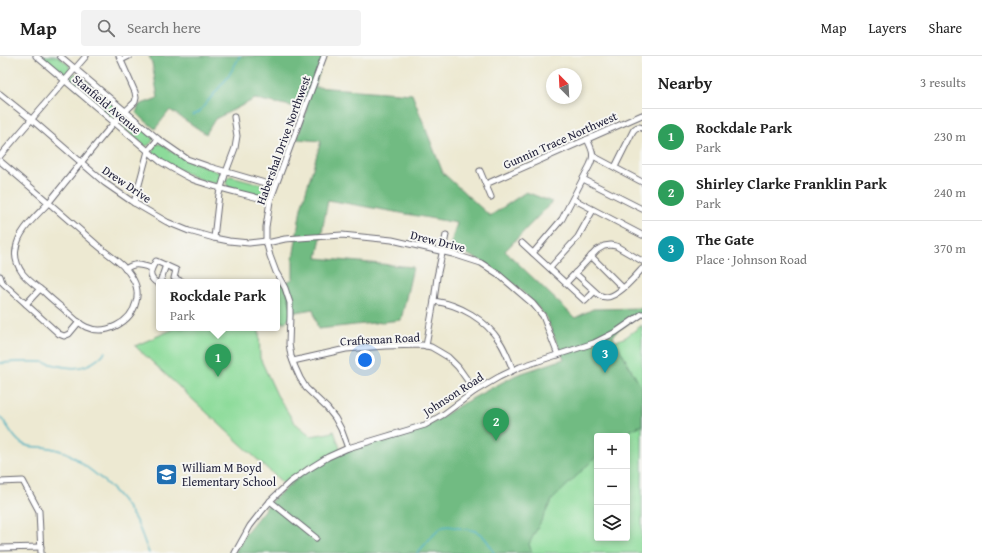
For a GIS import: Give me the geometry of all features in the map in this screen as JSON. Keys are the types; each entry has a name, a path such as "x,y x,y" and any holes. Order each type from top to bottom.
{"street":[{"name":"Stanfield Avenue","path":"36,56 161,162 179,173 194,179 270,201"},
{"path":"60,56 158,139 187,158 210,167 275,186"},
{"path":"0,156 86,56"},
{"path":"0,161 48,202 125,269 133,279 137,288 136,302 132,311 120,324 112,328 95,330 76,321 23,274 16,260 16,250 21,234 48,202 114,122 126,112 134,102 136,98 135,92 120,58 129,56"},
{"name":"Habershal Drive Northwest","path":"324,56 275,186 270,201 266,227 270,256 285,288 290,303 289,344 292,361 306,388 335,418 348,448"},
{"name":"Drew Drive","path":"0,94 105,183 134,203 167,222 189,231 214,238 249,244 342,235 392,240 481,263 498,274 533,304 543,316 558,355"},
{"name":"Gunnin Trace Northwest","path":"486,184 642,115"},
{"path":"214,238 219,194 235,148 237,136 234,117"},
{"path":"615,167 633,131 639,128 633,119"},
{"path":"134,203 148,151 158,139"},
{"path":"533,252 562,219 590,165 593,156 592,149 587,139"},
{"path":"593,156 642,182"},
{"path":"480,171 491,197"},
{"path":"583,179 642,209"},
{"path":"573,199 642,235"},
{"path":"550,268 578,237 593,210"},
{"path":"426,346 437,277 446,235"},
{"path":"522,243 585,300 594,292"},
{"path":"566,283 591,256 604,246 616,246 642,261"},
{"path":"591,256 623,288"},
{"path":"156,282 154,282 152,278 151,268 156,261 176,270 174,278 176,279"},
{"path":"125,269 132,264 139,264 151,268"},
{"path":"161,279 166,265"},
{"path":"575,273 594,292 604,297 610,297 623,288 642,269"},
{"path":"0,276 5,285 59,334 64,336 69,334 79,322"},
{"path":"26,304 40,289"},
{"path":"434,301 461,308 481,321 492,331 501,343 513,370"},
{"name":"Johnson Road","path":"235,553 250,526 270,501 290,482 328,457 348,448 425,424 444,414 492,380 513,370 594,343 616,332 642,314"},
{"name":"Craftsman Road","path":"292,361 346,349 385,346 426,346 445,354 451,359 475,391"},
{"path":"0,482 23,481 39,512 41,553"},
{"path":"270,501 316,538"},
{"path":"0,548 41,547"}],"green space":[{"path":"39,56 58,56 69,65 70,70 65,75 61,74"},
{"path":"149,56 324,56 315,87 412,94 443,173 490,216 526,192 552,202 505,251 575,318 593,309 642,308 642,314 616,332 613,337 642,389 642,425 625,433 594,433 594,459 552,500 529,544 532,553 235,553 244,535 273,499 324,458 433,423 460,405 516,375 564,359 545,315 517,286 483,262 450,246 457,223 328,200 317,258 413,267 401,320 318,329 313,309 296,312 291,307 284,283 293,279 293,259 301,208 321,141 297,139 307,109 255,99 215,119 206,134 170,110 155,129 136,113 139,105 158,98 152,63"},
{"path":"77,73 120,110 119,114 114,118 111,117 71,83 70,78"},
{"path":"125,116 127,116 153,138 150,144 145,146 122,126 121,123"},
{"path":"157,144 162,144 183,158 220,173 222,176 221,180 218,183 212,183 198,179 166,162 154,154 153,151"},
{"path":"231,176 265,185 267,188 266,194 260,196 229,188 226,180"},
{"path":"284,283 291,307 296,312 285,322 280,322 280,284"},
{"path":"642,325 642,553 362,553 564,363 626,337"},
{"path":"169,331 259,331 260,358 277,395 294,422 311,436 334,431 341,451 286,486 135,346"}],"waterway":[{"path":"193,115 199,112 228,77 240,56"},
{"path":"0,363 41,362 63,367 77,368 92,363 105,352"},
{"path":"0,417 15,437 24,445 65,452 100,478 115,492 128,508 138,525 149,553"},
{"path":"417,553 436,532 447,526 479,533 488,542 494,553"}],"place":[{"name":"The Gate","path":"605,373"},
{"name":"Rockdale Park","path":"218,377"},
{"name":"Shirley Clarke Franklin Park","path":"496,441"},
{"name":"William M Boyd Elementary School","path":"166,474"}]}
